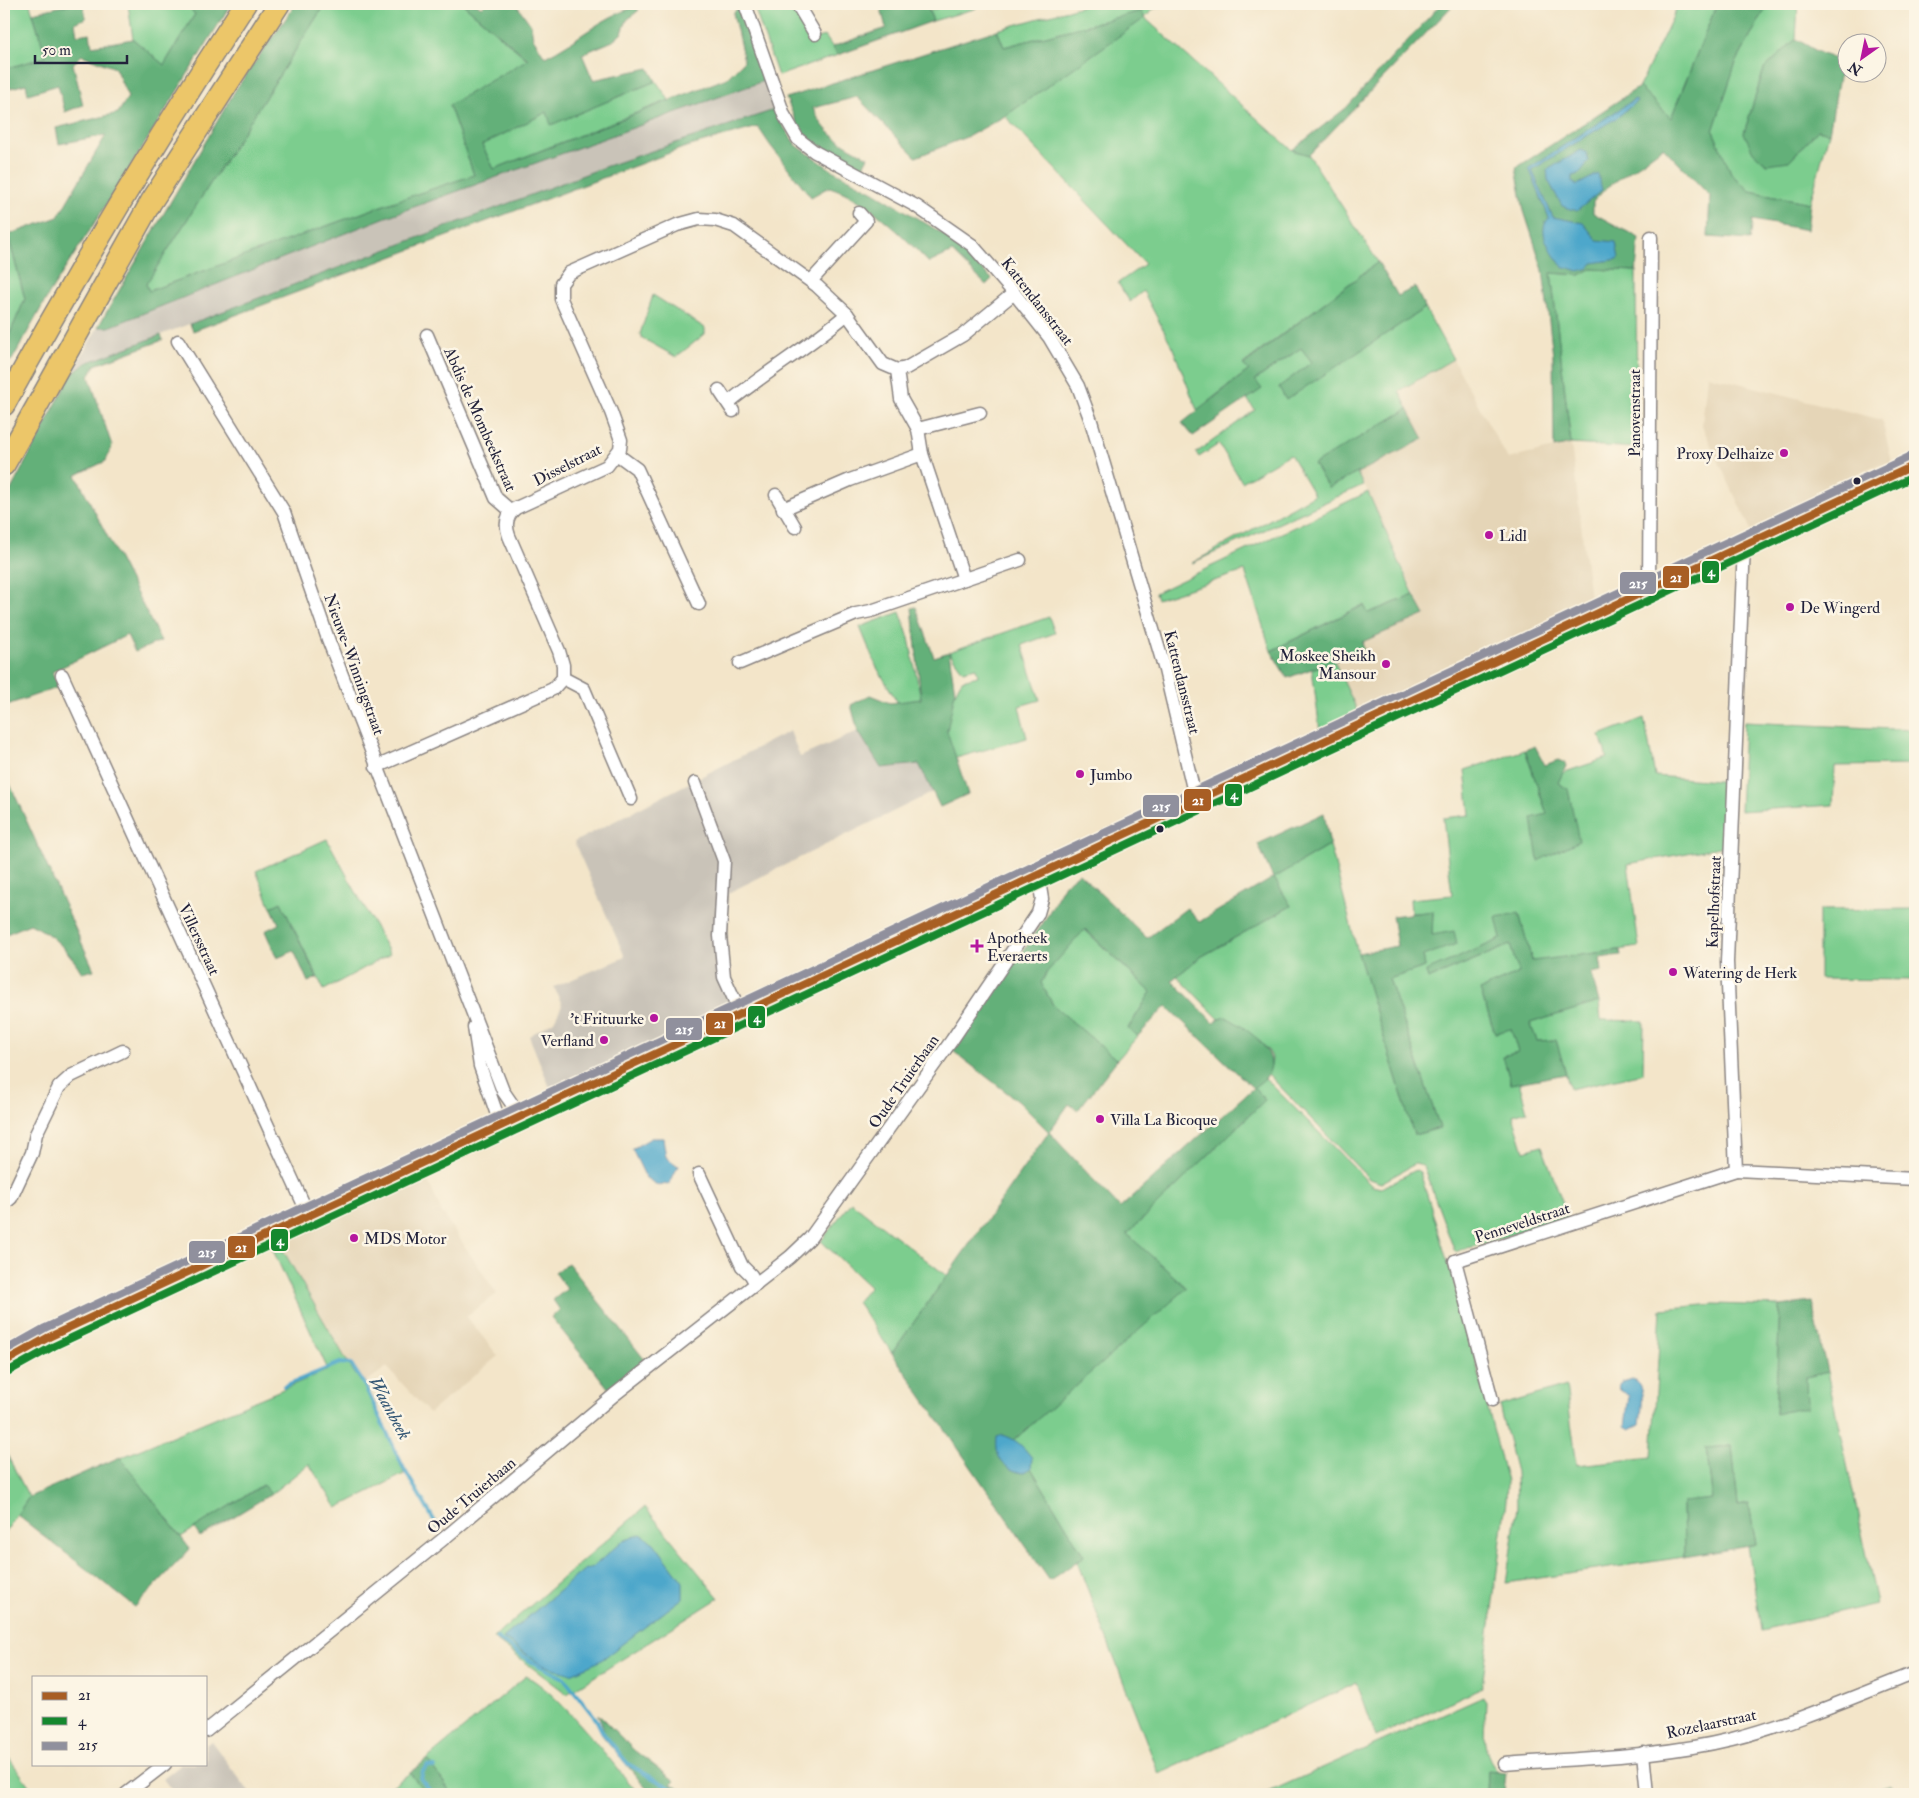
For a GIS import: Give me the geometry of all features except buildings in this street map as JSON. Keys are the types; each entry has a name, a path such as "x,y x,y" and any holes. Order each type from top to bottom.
{"highway":[{"path":"4,405 47,325 130,186 245,4"},
{"path":"4,465 151,202 279,4"}],"main road":[{"path":"4,1362 49,1337 1915,465"},
{"path":"4,1354 49,1337"}],"street":[{"name":"Kattendansstraat","path":"745,4 784,115 798,138 815,152 916,206 972,245 1049,337 1078,386 1091,421 1166,670 1196,801"},
{"path":"797,4 815,34"},
{"path":"811,281 866,221 859,213"},
{"name":"Disselstraat","path":"511,511 607,466 618,455 621,440 611,412 561,299 561,284 569,274 677,225 699,219 715,220 734,226 811,281 847,314 883,364 897,370"},
{"name":"Panovenstraat","path":"1649,589 1651,236"},
{"path":"964,579 922,454 918,429 901,399 897,370 906,368 963,335 1014,293"},
{"path":"719,390 731,407 749,386 817,340 847,314"},
{"name":"Abdis de Mombeekstraat","path":"427,335 496,498 511,511"},
{"name":"Nieuwe-Winningstraat","path":"178,341 284,512 328,640 376,767 402,827 503,1092 520,1117"},
{"path":"918,429 980,413"},
{"path":"783,509 850,480 922,454"},
{"path":"618,455 638,469 699,604"},
{"path":"776,495 795,527"},
{"path":"376,767 553,689 563,678 564,665 559,651 506,529 511,511"},
{"name":"Kapelhofstraat","path":"1736,1170 1727,962 1744,545"},
{"path":"740,663 856,614 871,611 1020,560"},
{"name":"Villersstraat","path":"62,675 309,1216"},
{"path":"563,678 584,689 631,799"},
{"path":"695,783 724,861 720,936 724,977 741,1014"},
{"name":"Oude Truierbaan","path":"208,1729 447,1536 614,1395 790,1257 816,1232 958,1032 1038,913 1042,899 1038,875"},
{"name":"Nieuwe-Winningstraat","path":"473,1014 480,1066 501,1126"},
{"path":"4,1204 11,1198 32,1153 36,1134 59,1086 72,1076 123,1051"},
{"path":"1736,1170 1915,1179"},
{"name":"Penneveldstraat","path":"1492,1400 1455,1260 1736,1170"},
{"path":"699,1174 742,1266 752,1275 756,1284"},
{"name":"Rozelaarstraat","path":"1505,1764 1643,1753 1732,1739 1772,1727 1915,1673"},
{"path":"1643,1753 1647,1794"},
{"path":"126,1794 162,1766"}],"shaded area":[{"path":"766,80 777,109 607,166 86,363 71,375 98,327 109,327 386,217"},
{"path":"1453,359 1508,459 1571,444 1591,606 1359,714 1334,661 1364,650 1362,642 1425,615 1368,492 1357,473 1424,440 1399,391"},
{"path":"1707,375 1882,420 1892,463 1871,467 1795,509 1751,530 1702,426"},
{"path":"790,731 800,757 858,731 881,768 919,764 933,792 728,893 728,970 732,988 744,1002 551,1090 529,1036 554,1021 562,1005 554,987 625,957 574,842"},
{"path":"425,1174 441,1211 497,1294 466,1316 498,1356 429,1413 387,1367 363,1384 351,1368 280,1245"},
{"path":"211,1741 251,1794 175,1794 163,1779 179,1766 208,1766 208,1743"}],"green space":[{"path":"4,4 30,4 46,57 4,69"},
{"path":"70,4 83,4 86,18 75,23 77,35 90,33 92,46 133,39 164,65 195,14 184,4 231,4 49,294 12,360 4,365 4,341 7,340 25,299 8,235 58,217 106,135 59,144 56,128 118,113 128,97 115,68 82,55 73,64 83,105 65,112 58,85 28,94 26,84 4,90 4,69 46,57 33,13"},
{"path":"128,4 184,4 195,14 164,65 133,39"},
{"path":"296,4 325,4 146,284 149,291 387,204 474,175 449,105 528,59 463,4 477,4 481,7 485,4 516,4 531,25 533,38 545,57 600,23 635,7 639,10 627,20 622,33 613,41 582,54 593,80 649,68 656,81 551,125 547,112 482,145 494,169 727,78 744,61 733,13 738,8 766,80 386,217 109,327 98,327 236,89"},
{"path":"325,4 463,4 528,60 449,105 474,175 387,204 149,291 146,284"},
{"path":"753,4 791,4 812,39 825,36 838,55 778,76"},
{"path":"880,4 926,4 933,21 838,55 832,47 886,28"},
{"path":"949,4 991,4 933,21 929,11"},
{"path":"1089,4 1171,4 1153,9 1145,18 1292,150 1309,155 1378,262 1243,364 1249,370 1197,410 1172,346 1143,291 1130,302 1118,283 1145,264 1005,116 1144,18 1141,11 1004,47 997,30"},
{"path":"1441,4 1454,4 1309,155 1292,150 1346,108"},
{"path":"1679,4 1717,4 1671,118 1639,87"},
{"path":"1717,4 1768,4 1735,65 1713,131 1732,175 1750,191 1810,203 1807,230 1753,220 1750,240 1708,237 1710,196 1663,147 1605,189 1593,202 1593,213 1639,238 1636,271 1591,269 1580,275 1551,273 1571,444 1554,448 1553,356 1543,270 1524,211 1516,168 1639,87 1671,118"},
{"path":"1768,4 1798,4 1796,39 1764,69 1744,133 1789,161 1818,130 1829,133 1810,203 1750,191 1732,175 1713,131 1735,65"},
{"path":"1141,11 1145,18 1005,116 969,136 916,157 857,97 813,108 829,132 843,143 868,157 861,170 809,139 798,126 786,98 997,30 1004,47"},
{"path":"1796,39 1822,54 1836,59 1836,82 1838,82 1829,133 1818,130 1789,161 1767,164 1753,152 1744,133 1764,69"},
{"path":"656,81 669,100 494,169 482,145 547,112 552,124"},
{"path":"777,109 781,123 796,145 832,170 874,192 945,235 992,279 986,285 952,252 929,263 883,219 842,192 829,187 811,197 758,127 683,148 193,331 190,324 607,166"},
{"path":"4,221 25,299 7,340 4,341"},
{"path":"1378,262 1398,296 1415,287 1425,308 1286,400 1279,387 1312,362 1301,348 1255,380 1262,389 1193,436 1182,423 1249,370 1243,365"},
{"path":"1591,269 1636,271 1637,448 1571,444 1551,273 1580,275"},
{"path":"653,295 705,328 705,334 676,357 642,338 640,334"},
{"path":"1425,308 1453,359 1399,391 1408,409 1315,464 1328,488 1357,473 1363,485 1192,563 1314,495 1290,454 1242,482 1219,444 1199,457 1196,453 1255,410 1247,399 1261,389 1254,381 1301,348 1312,362 1279,387 1286,399"},
{"path":"161,335 163,340 95,365 89,376 112,446 106,461 76,475 161,641 135,652 127,635 52,672 59,687 4,706 4,503 71,375 86,363"},
{"path":"1408,409 1424,439 1328,488 1314,464"},
{"path":"1368,492 1414,595 1368,613 1363,605 1271,651 1245,571 1157,599 1155,593"},
{"path":"1414,595 1425,615 1362,642 1364,650 1287,678 1271,651 1364,605 1368,613"},
{"path":"916,607 934,657 949,652 955,692 947,731 968,794 940,807 919,764 881,768 858,731 851,705 870,695 890,703 921,699 912,608"},
{"path":"900,612 909,638 921,699 898,703 876,666 860,627"},
{"path":"1049,617 1055,633 1022,645 1040,700 1019,706 1027,738 956,758 947,732 951,705 962,680 978,676 976,668 963,671 949,652"},
{"path":"1334,661 1359,714 1320,732 1312,669"},
{"path":"1644,718 1655,776 1730,782 1725,846 1628,864 1639,947 1532,962 1519,913 1501,939 1426,972 1428,979 1510,945 1519,973 1480,990 1495,1033 1511,1028 1518,1052 1503,1056 1511,1084 1519,1082 1527,1111 1513,1115 1524,1151 1542,1146 1568,1217 1455,1252 1423,1166 1415,1164 1381,1183 1369,1179 1268,1074 1272,1059 1266,1048 1253,1035 1231,1020 1226,1017 1219,1019 1177,976 1199,958 1291,906 1274,878 1330,845 1358,953 1414,1135 1440,1128 1389,979 1425,967 1423,956 1432,936 1433,912 1411,913 1410,899 1452,895 1443,818 1470,815 1465,770 1525,750 1547,814 1538,860 1562,773 1607,758 1600,735"},
{"path":"1744,722 1915,730 1915,765 1835,766 1833,805 1740,811"},
{"path":"1535,746 1545,765 1558,760 1565,763 1566,766 1558,783 1568,789 1579,841 1538,861 1532,818 1547,814 1525,750"},
{"path":"4,771 94,970 82,973 60,944 30,924 4,935"},
{"path":"1324,813 1330,845 1274,878 1291,906 1199,958 1172,980 1214,1023 1226,1017 1242,1026 1259,1040 1270,1057 1271,1065 1267,1076 1254,1087 1265,1100 1127,1234 1187,1288 1014,1440 1084,1556 1050,1581 892,1353 1049,1132 1018,1101 953,1051 1043,923 1065,884 1079,873 1147,938 1187,908 1199,922 1273,878 1258,844","holes":["1085,929 1151,992 1128,1029 1138,1036 1166,1006 1253,1088 1120,1208 1049,1132 1069,1104 1078,1110 1117,1060 1053,1005 1041,983 1047,972"]},
{"path":"327,839 390,954 324,990 281,903 271,907 256,871"},
{"path":"281,902 317,978 308,982 294,951 277,958 265,931 279,924 271,907"},
{"path":"1915,909 1915,980 1819,979 1819,910"},
{"path":"1433,911 1432,935 1454,931 1457,944 1423,956 1425,967 1389,979 1440,1128 1414,1135 1358,953 1397,946 1392,916"},
{"path":"1519,913 1532,961 1620,950 1621,955 1600,958 1602,971 1591,973 1599,1002 1530,1023 1537,1041 1556,1040 1566,1074 1511,1084 1503,1056 1518,1052 1511,1029 1495,1033 1480,990 1519,973 1510,945 1428,979 1426,971 1501,939 1496,917"},
{"path":"1084,929 1151,992 1128,1028 1138,1036 1117,1060 1053,1005 1041,983 1047,972"},
{"path":"1599,1002 1601,1020 1644,1021 1643,1073 1570,1089 1556,1040 1537,1041 1530,1023"},
{"path":"1265,1078 1372,1186 1381,1188 1416,1170 1420,1172 1463,1312 1507,1482 1482,1687 1376,1737 1357,1683 1159,1774 1077,1562 1084,1556 1014,1440 1186,1288 1127,1234 1265,1100 1253,1087"},
{"path":"851,1202 947,1276 892,1353 857,1302 870,1287 821,1241"},
{"path":"280,1245 375,1406 404,1474 337,1508 309,1464 271,1494 262,1485 181,1537 120,1458 328,1370 272,1248"},
{"path":"568,1263 645,1360 609,1389 551,1317 560,1310 553,1300 567,1289 555,1272"},
{"path":"1812,1302 1827,1372 1806,1377 1807,1407 1775,1414 1780,1306"},
{"path":"1714,1304 1780,1306 1775,1414 1806,1377 1827,1372 1877,1603 1761,1630 1748,1547 1756,1545 1749,1504 1738,1506 1732,1446 1706,1448 1713,1499 1683,1503 1684,1557 1506,1583 1517,1507 1516,1472 1499,1406 1566,1386 1577,1465 1652,1457 1661,1309"},
{"path":"1732,1446 1738,1506 1749,1504 1756,1545 1684,1557 1683,1502 1713,1499 1706,1448"},
{"path":"4,1449 29,1497 4,1534"},
{"path":"120,1457 190,1549 135,1607 17,1515 29,1497"},
{"path":"263,1485 271,1494 200,1537 194,1528"},
{"path":"645,1507 719,1598 567,1694 493,1638"},
{"path":"526,1676 539,1684 569,1712 639,1794 452,1794 427,1759"},
{"path":"1483,1696 1486,1702 1484,1730 1486,1747 1492,1763 1498,1771 1488,1771 1487,1794 1264,1794"},
{"path":"598,1714 635,1751 675,1781 671,1785 672,1794 651,1794 602,1735 603,1727"},
{"path":"4,1751 35,1794 4,1794"},
{"path":"427,1759 452,1794 426,1794 410,1773"},
{"path":"1488,1770 1506,1772 1504,1794 1487,1794"},
{"path":"410,1773 426,1794 381,1794"},
{"path":"671,1785 693,1794 672,1794"},
{"path":"1892,1786 1894,1794 1867,1794"}],"water":[{"path":"1635,99 1637,101 1618,117 1532,170 1553,217 1583,223 1597,240 1616,242 1619,259 1593,263 1589,268 1579,271 1562,266 1547,243 1544,230 1549,218 1529,168"},
{"path":"1581,150 1586,152 1589,161 1579,174 1572,176 1572,182 1577,185 1598,174 1602,190 1577,211 1562,206 1548,180 1547,170"},
{"path":"651,1138 663,1138 666,1157 678,1166 670,1183 659,1186 646,1178 632,1149"},
{"path":"1631,1379 1640,1386 1642,1405 1640,1424 1630,1429 1625,1426 1629,1396 1620,1390 1619,1387 1622,1382"},
{"path":"1002,1435 1015,1441 1026,1450 1032,1458 1031,1468 1022,1473 1009,1468 1001,1461 997,1451 997,1437"},
{"path":"641,1534 654,1543 683,1582 683,1598 600,1661 571,1674 540,1664 503,1638 585,1569 593,1567 621,1542"}],"waterway":[{"name":"Waanbeek","path":"284,1386 340,1363 351,1364 364,1384 404,1469 438,1527"},
{"name":"Waanbeek","path":"497,1638 532,1662 564,1678 596,1719 603,1733 628,1764 679,1793 687,1794"},
{"path":"432,1794 421,1779 423,1771 427,1766 434,1767"}],"transit line":[{"name":"215","path":"4,1351 45,1328 1911,456"},
{"name":"21","path":"4,1362 49,1337 1915,465"},
{"name":"4","path":"9,1371 54,1346 1915,476"}],"place":[{"name":"Proxy Delhaize","path":"1784,453"},
{"name":"Lidl","path":"1489,535"},
{"name":"De Wingerd","path":"1790,607"},
{"name":"Moskee Sheikh Mansour","path":"1386,664"},
{"name":"Jumbo","path":"1080,774"},
{"name":"Apotheek Everaerts","path":"977,946"},
{"name":"Watering de Herk","path":"1673,972"},
{"name":"'t Frituurke","path":"654,1018"},
{"name":"Verfland","path":"604,1040"},
{"name":"Villa La Bicoque","path":"1100,1119"},
{"name":"MDS Motor","path":"354,1238"}]}
